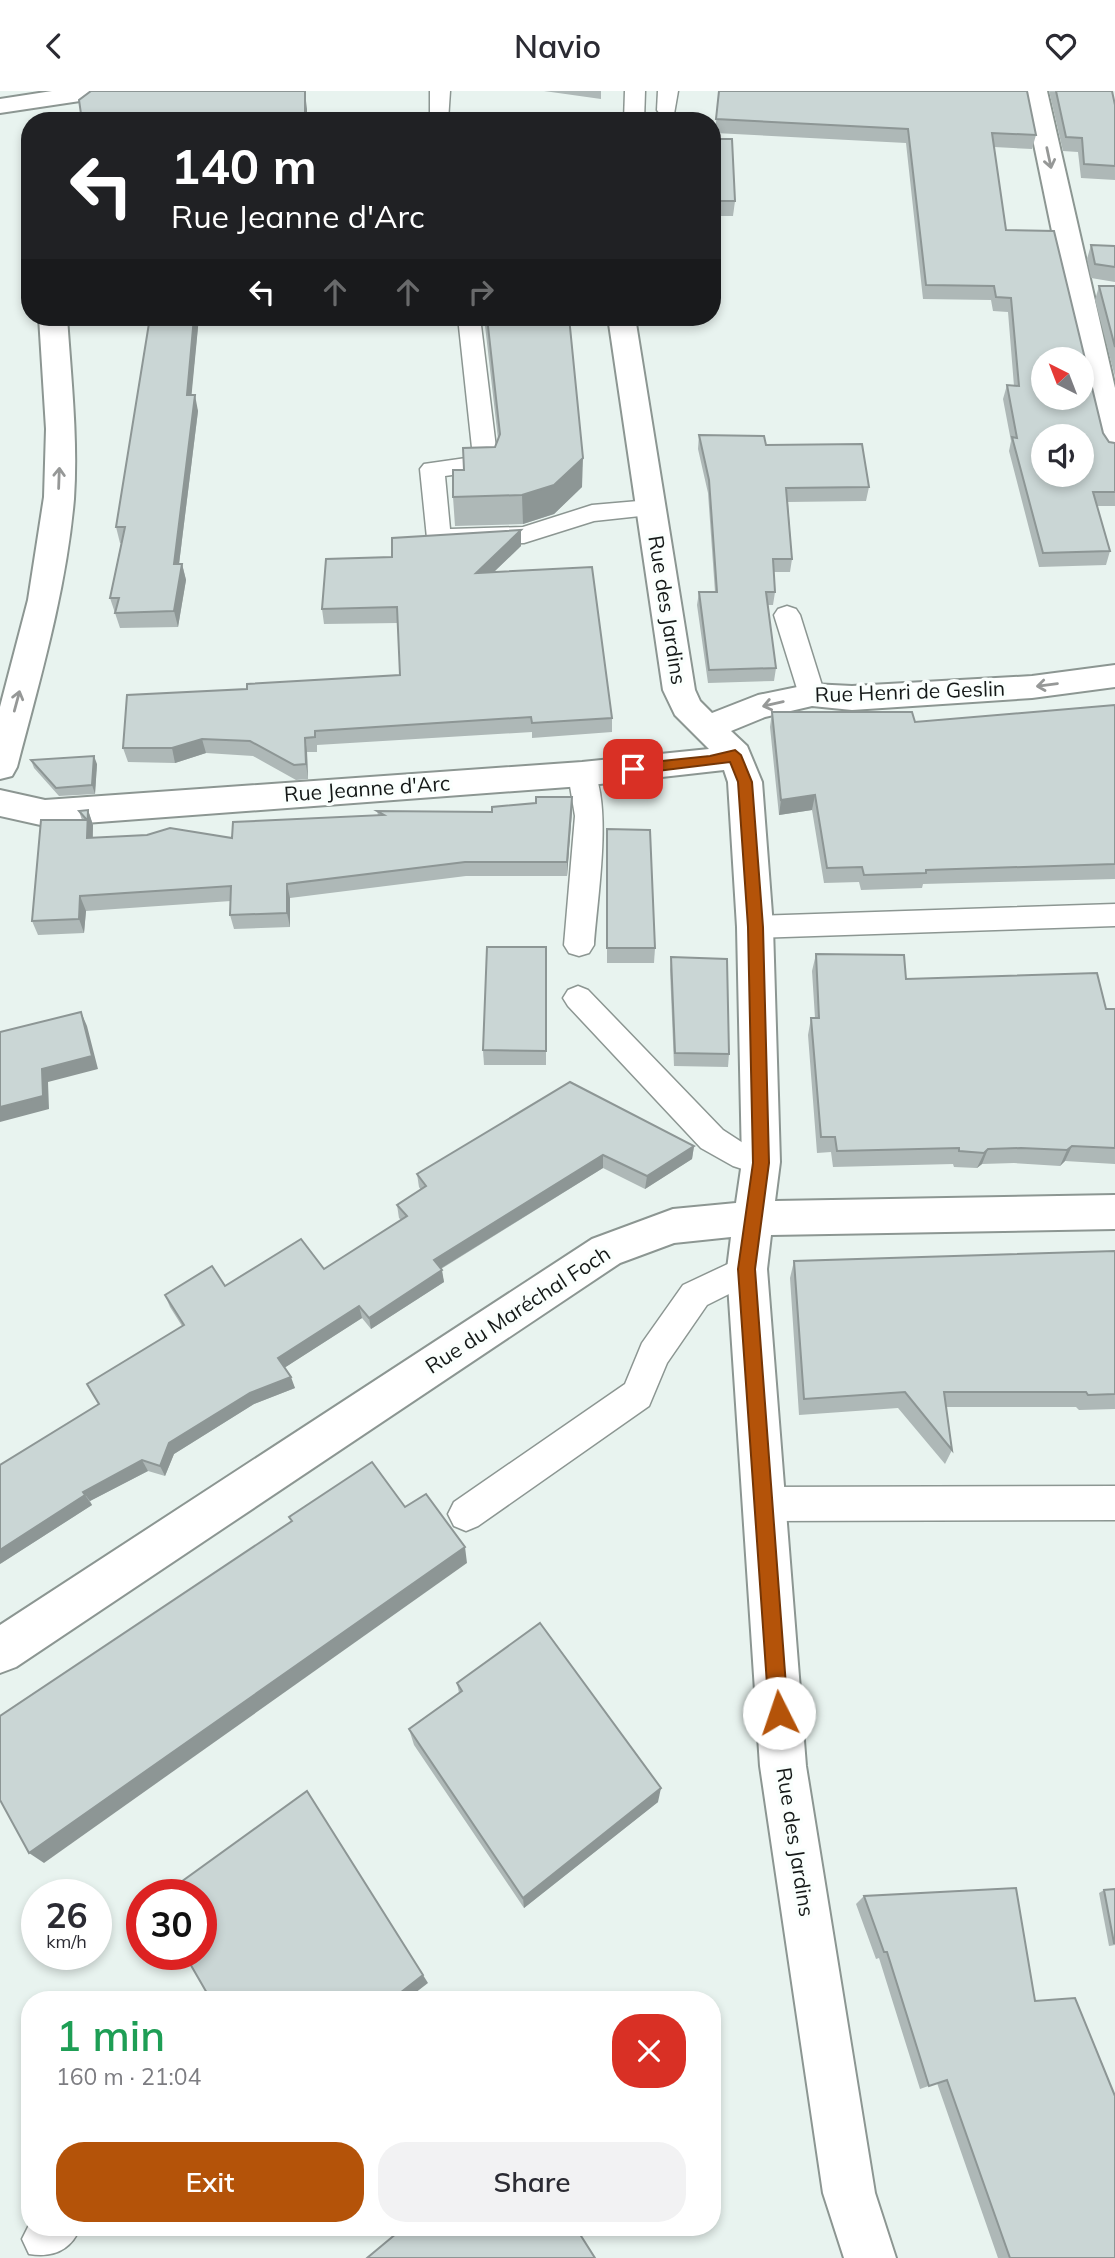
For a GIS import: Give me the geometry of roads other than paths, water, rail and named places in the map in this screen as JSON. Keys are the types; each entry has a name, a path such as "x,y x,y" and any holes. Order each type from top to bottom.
{"street":[{"path":"0,106 43,111 100,91"},
{"path":"1035,91 1090,289 1115,446"},
{"path":"0,767 43,602 59,499 61,422 54,326"},
{"name":"Rue des Jardins","path":"622,326 679,690 686,707 710,727 735,755 745,782 755,927 761,1163 747,1269 783,1766 849,2193 870,2258"},
{"name":"Rue Henri de Geslin","path":"710,727 758,707 812,695 852,698 1032,687 1115,676"},
{"name":"Rue Jeanne d'Arc","path":"0,803 46,813 582,773 710,761 735,755"},
{"name":"Rue du Maréchal Foch","path":"0,1651 606,1251 673,1226 754,1218 1115,1212"}],"lane":[{"path":"440,91 440,112"},
{"path":"634,112 635,91"},
{"path":"471,326 486,464 432,469 439,538 524,535 592,513 650,508"},
{"path":"787,615 812,695"},
{"path":"579,945 589,816 582,773"},
{"path":"755,927 1115,915"},
{"path":"578,998 712,1139 733,1153 761,1163"},
{"path":"466,1514 637,1395 654,1354 695,1295 747,1269"},
{"path":"764,1504 1115,1503"}]}
